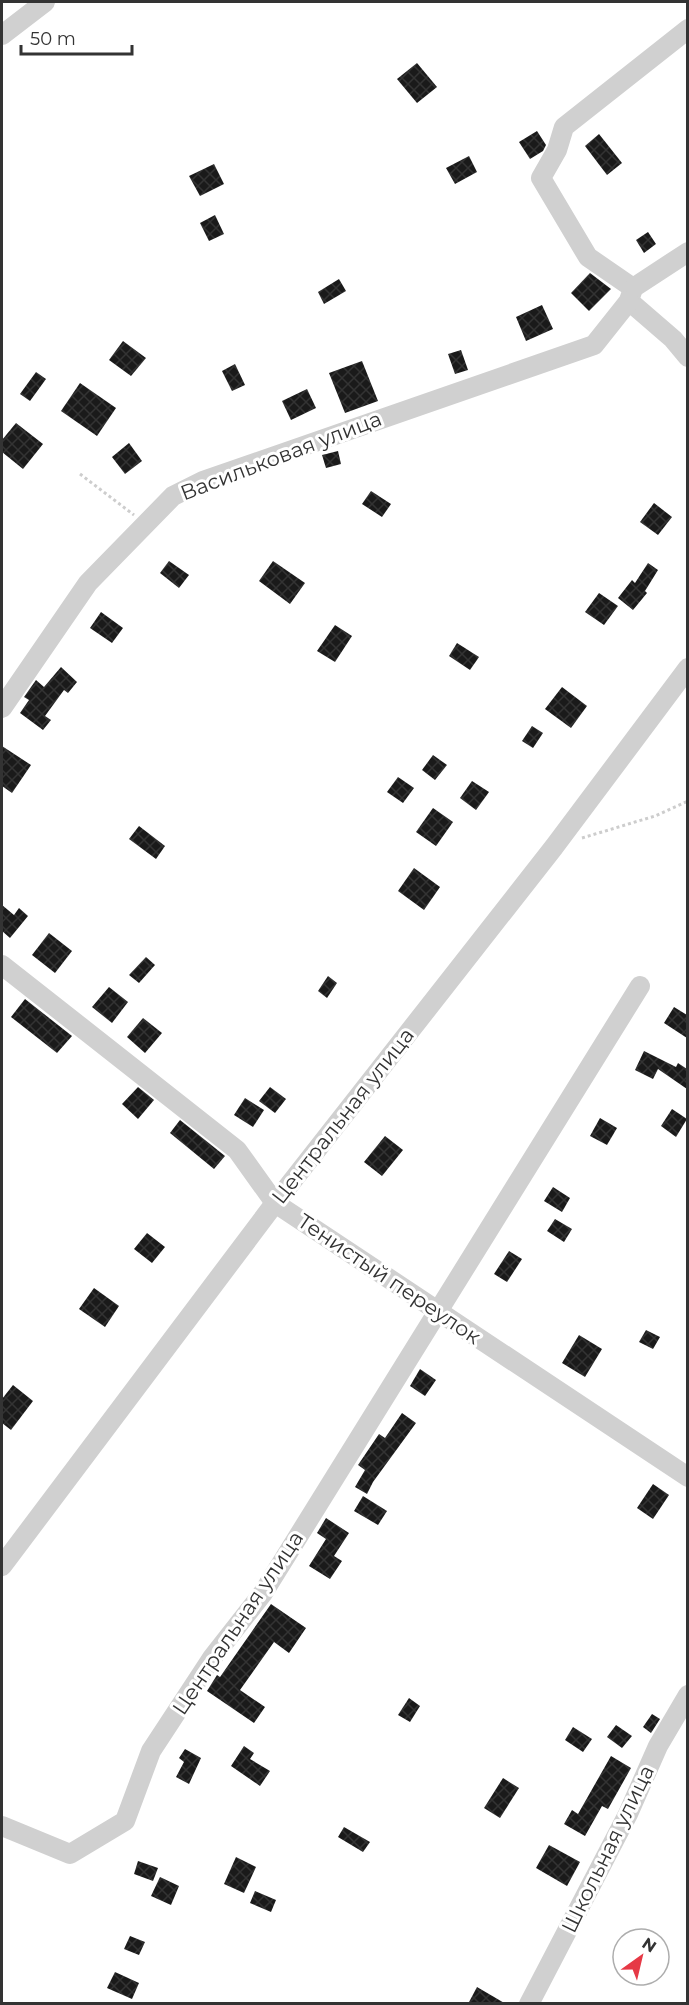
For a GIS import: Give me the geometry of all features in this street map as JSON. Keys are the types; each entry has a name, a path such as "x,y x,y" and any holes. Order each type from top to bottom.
{"street":[{"path":"2,35 45,2"},
{"path":"687,29 564,127 557,150 541,178 554,204 588,257 631,294 687,357"},
{"name":"Васильковая улица","path":"2,708 88,583 173,496 203,481 594,345 631,294 687,252"},
{"name":"Центральная улица","path":"2,1566 275,1203 554,847 687,668"},
{"name":"Тенистый переулок","path":"2,965 237,1150 275,1203 687,1477"},
{"path":"436,1312 640,986"},
{"name":"Центральная улица","path":"2,1826 70,1854 125,1821 151,1751 212,1658 263,1593 436,1312"},
{"name":"Школьная улица","path":"529,2004 628,1814 658,1746 687,1695"}],"path":[{"path":"80,474 145,523"},
{"path":"554,847 655,816 687,801"}],"building":[{"path":"417,63 437,87 417,103 397,79"},
{"path":"537,131 546,145 543,151 530,159 519,142"},
{"path":"599,134 622,163 607,175 585,146"},
{"path":"469,156 477,172 455,184 446,168"},
{"path":"214,164 224,184 200,196 189,176"},
{"path":"215,215 224,234 209,241 200,223"},
{"path":"648,232 656,244 644,253 636,240"},
{"path":"590,273 611,289 589,311 571,293"},
{"path":"339,279 346,291 324,304 318,292"},
{"path":"542,305 553,329 526,341 516,317"},
{"path":"123,341 146,358 131,376 109,360"},
{"path":"461,350 468,370 455,374 448,354"},
{"path":"362,361 378,401 345,413 329,373"},
{"path":"235,364 245,385 232,391 222,371"},
{"path":"36,372 46,379 30,401 20,394"},
{"path":"80,383 116,408 97,436 61,411"},
{"path":"307,389 316,408 291,420 282,401"},
{"path":"16,423 43,444 23,469 2,452 2,440"},
{"path":"129,443 142,461 125,474 112,457"},
{"path":"338,451 341,464 326,468 322,455"},
{"path":"371,491 391,504 382,517 362,504"},
{"path":"654,503 672,517 658,535 640,522"},
{"path":"169,561 189,575 179,588 160,573"},
{"path":"273,561 305,583 290,604 259,581"},
{"path":"648,563 658,570 645,591 647,593 633,610 618,598 632,580 635,583"},
{"path":"599,593 618,606 604,625 585,612"},
{"path":"101,612 123,628 112,643 90,628"},
{"path":"335,625 352,636 335,662 317,651"},
{"path":"457,643 479,657 470,670 449,656"},
{"path":"61,667 77,682 68,693 64,690 45,716 51,720 43,730 20,713 29,700 24,697 36,680 44,687"},
{"path":"562,687 587,706 571,728 545,709"},
{"path":"532,726 543,733 533,748 522,741"},
{"path":"2,746 31,765 12,793 2,786"},
{"path":"433,755 447,765 435,780 422,770"},
{"path":"398,777 414,788 403,803 387,792"},
{"path":"472,781 489,792 476,810 460,798"},
{"path":"433,808 453,822 436,846 416,832"},
{"path":"139,826 165,846 156,859 129,839"},
{"path":"414,868 440,887 424,910 398,891"},
{"path":"2,905 14,915 19,908 28,916 10,938 2,931"},
{"path":"49,933 72,951 55,973 32,955"},
{"path":"146,957 155,965 139,983 129,975"},
{"path":"328,976 337,983 327,998 318,991"},
{"path":"109,987 128,1002 112,1023 92,1007"},
{"path":"25,999 72,1036 57,1053 11,1017"},
{"path":"674,1007 687,1015 687,1038 664,1023"},
{"path":"143,1018 162,1033 145,1053 127,1037"},
{"path":"644,1051 676,1067 678,1063 687,1069 687,1089 658,1069 653,1079 635,1070"},
{"path":"138,1087 154,1100 138,1119 122,1104"},
{"path":"270,1087 286,1099 275,1113 259,1101"},
{"path":"245,1098 264,1110 253,1127 234,1115"},
{"path":"672,1109 687,1119 676,1137 661,1126"},
{"path":"600,1118 617,1128 607,1145 590,1136"},
{"path":"180,1120 225,1156 214,1169 170,1133"},
{"path":"385,1136 403,1150 382,1176 364,1162"},
{"path":"553,1187 570,1198 562,1212 544,1201"},
{"path":"555,1219 572,1229 564,1242 547,1231"},
{"path":"147,1233 165,1247 152,1263 134,1249"},
{"path":"509,1251 522,1259 507,1282 494,1274"},
{"path":"94,1288 119,1306 105,1327 79,1309"},
{"path":"646,1330 660,1337 653,1349 639,1342"},
{"path":"579,1335 602,1349 585,1377 562,1363"},
{"path":"420,1369 436,1380 425,1396 410,1386"},
{"path":"13,1385 33,1401 11,1430 2,1423 2,1399"},
{"path":"402,1413 416,1423 373,1482 367,1494 355,1487 365,1470 358,1465 379,1434 385,1438"},
{"path":"653,1484 669,1495 653,1519 637,1508"},
{"path":"363,1496 387,1511 378,1525 354,1511"},
{"path":"326,1518 349,1533 334,1556 342,1561 330,1579 309,1566 326,1539 317,1533"},
{"path":"271,1604 306,1628 289,1653 274,1642 240,1690 265,1707 254,1723 207,1691 217,1675 220,1677"},
{"path":"409,1698 420,1706 410,1722 398,1715"},
{"path":"652,1714 660,1719 651,1733 643,1727"},
{"path":"616,1725 632,1736 622,1748 607,1737"},
{"path":"573,1727 592,1739 583,1752 565,1740"},
{"path":"244,1746 254,1753 250,1759 270,1771 260,1786 231,1766"},
{"path":"185,1749 201,1758 189,1784 176,1777 184,1762 179,1758"},
{"path":"611,1756 631,1768 608,1809 602,1806 585,1836 564,1824 572,1810 578,1814"},
{"path":"503,1778 519,1788 500,1818 484,1808"},
{"path":"344,1827 370,1842 363,1852 338,1837"},
{"path":"549,1845 580,1862 567,1886 536,1868"},
{"path":"236,1857 256,1867 244,1893 224,1884"},
{"path":"138,1861 158,1868 153,1881 134,1874"},
{"path":"160,1877 179,1886 171,1905 151,1896"},
{"path":"255,1891 276,1900 271,1912 250,1903"},
{"path":"130,1936 145,1942 139,1955 124,1949"},
{"path":"115,1972 139,1983 132,1999 107,1988"},
{"path":"477,1987 506,2004 468,2004"}]}
